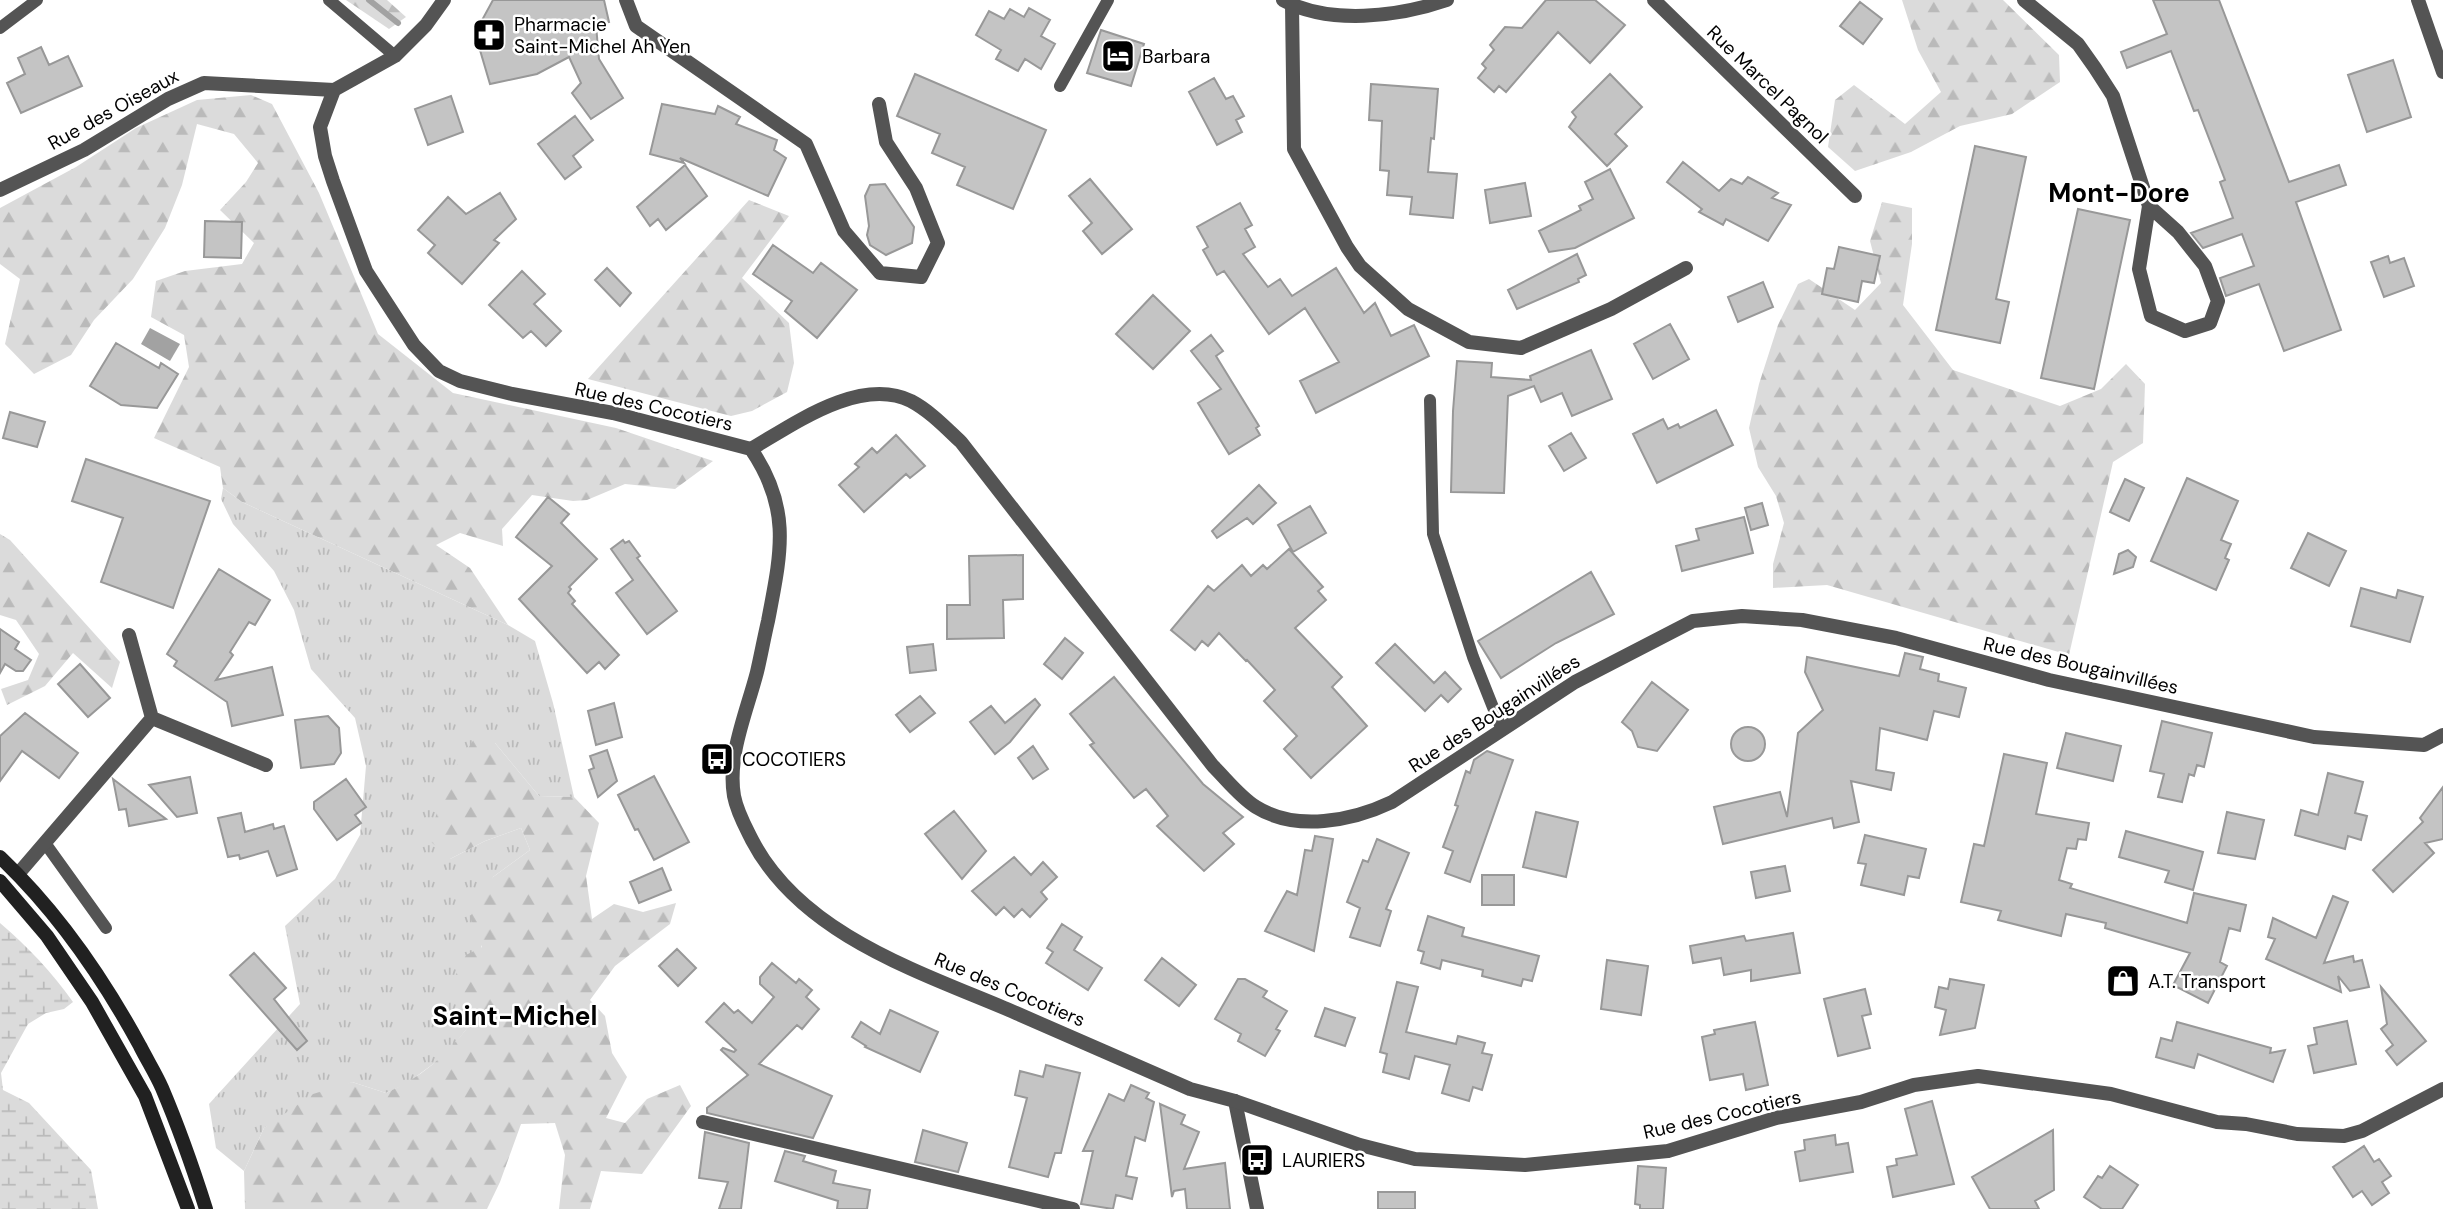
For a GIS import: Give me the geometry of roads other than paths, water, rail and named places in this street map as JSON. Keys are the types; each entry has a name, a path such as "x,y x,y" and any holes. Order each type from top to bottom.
{"main road":[{"path":"0,857 71,936 128,1025 161,1086 206,1209"},
{"path":"0,881 47,936 92,1002 145,1096 188,1209"}],"street":[{"path":"334,90 395,55 426,25 444,0"},
{"path":"626,0 636,26 806,145 844,231 880,273 922,277 938,243 916,188 886,142 879,104"},
{"path":"1447,0 1394,13 1349,15 1321,14 1287,3 1294,149 1360,267 1408,309 1469,342 1521,348 1611,309 1686,268"},
{"name":"Rue Marcel Pagnol","path":"1654,0 1855,196"},
{"path":"2024,0 2078,44 2113,96 2149,206 2139,269 2151,316 2185,331 2210,323 2218,301 2205,266 2178,232 2149,206"},
{"path":"2418,0 2443,72"},
{"name":"Rue des Oiseaux","path":"0,190 84,150 168,99 204,83 334,90"},
{"name":"Rue des Cocotiers","path":"334,90 320,127 325,156 366,271 414,345 439,371 473,384 613,413 751,449 765,469 779,511 781,530 767,623 734,761 734,794 743,822 767,866 799,899 866,947 1190,1089 1235,1101 1360,1145 1415,1159 1525,1165 1668,1151 1776,1118 1861,1102 1914,1085 1978,1076 2111,1094 2217,1122 2297,1133 2344,1136 2362,1132 2443,1089"},
{"name":"Rue des Bougainvillées","path":"751,449 824,407 866,396 898,396 923,408 961,442 1213,766 1235,790 1257,808 1307,821 1342,819 1392,802 1574,682 1693,621 1742,616 1802,620 1896,638 2049,680 2314,737 2424,744 2443,735"},
{"path":"129,635 152,718"},
{"path":"152,718 266,765"},
{"path":"18,874 152,718"},
{"path":"1235,1101 1257,1209"},
{"path":"703,1122 1073,1209"}],"lane":[{"path":"0,29 37,0"},
{"path":"328,0 395,55"},
{"path":"1060,86 1108,0"},
{"path":"1430,400 1433,534 1473,657 1502,730"},
{"path":"45,843 106,928"}],"waterway":[{"path":"369,0 398,23"}],"place":[{"name":"Pharmacie Saint-Michel Ah Yen","path":"489,35"},
{"name":"Barbara","path":"1118,56"},
{"name":"COCOTIERS","path":"717,759"},
{"name":"A.T. Transport","path":"2123,981"},
{"name":"LAURIERS","path":"1257,1160"}],"district":[{"name":"Mont-Dore","path":"2119,193"},
{"name":"Saint-Michel","path":"515,1016"}]}
